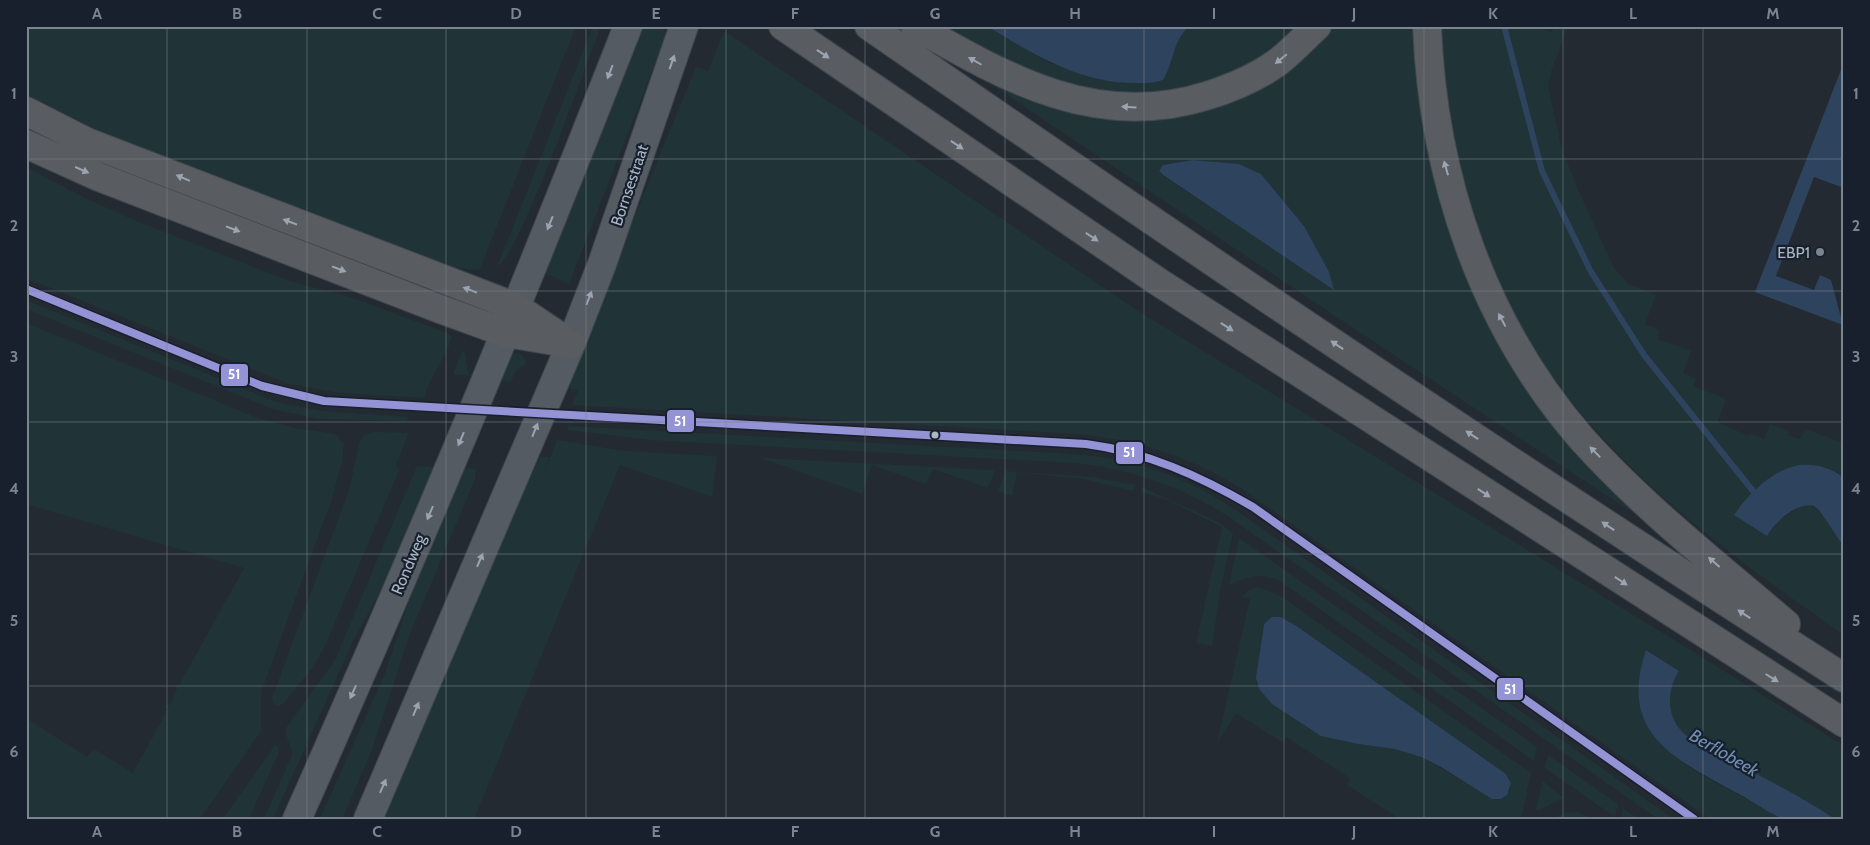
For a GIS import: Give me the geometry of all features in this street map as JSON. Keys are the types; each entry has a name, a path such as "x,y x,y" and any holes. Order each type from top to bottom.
{"highway":[{"path":"783,26 1157,281 1844,723"},
{"path":"869,26 1358,359 1634,544 1844,676"},
{"path":"915,26 988,68 1036,89 1084,103 1134,108 1181,104 1237,86 1278,62 1317,26"},
{"path":"1427,26 1432,96 1442,154 1463,231 1485,290 1546,394 1582,438 1622,480 1844,676"},
{"path":"26,111 88,142 516,307 571,344"},
{"path":"26,144 147,197 506,333 571,344"}],"main road":[{"path":"516,307 628,26"},
{"name":"Bornsestraat","path":"571,344 602,264 683,30"},
{"name":"Rondweg","path":"297,819 449,468 516,307"},
{"path":"368,819 571,344"}],"green space":[{"path":"26,26 576,26 480,269 476,270 444,266 132,149 61,117 26,97"},
{"path":"593,26 601,26 552,156 521,229 508,254 497,267"},
{"path":"664,26 665,38 569,284 543,272 640,28"},
{"path":"945,26 987,26 1047,62 1098,79 1127,83 1165,77 1177,42 1190,26 1298,26 1270,52 1245,68 1218,80 1189,89 1160,93 1130,94 1100,92 1042,78 992,55"},
{"path":"1333,26 1415,26 1452,236 1648,523 1332,314 982,78 984,77 1044,105 1082,115 1112,119 1143,119 1172,116 1202,110 1230,101 1257,88 1282,72 1306,53","holes":["1193,160 1239,164 1261,174 1304,226 1334,289 1163,176 1159,171 1163,165"]},
{"path":"1439,26 1531,26 1552,32 1554,26 1568,26 1551,72 1548,86 1561,146 1577,187 1614,268 1627,283 1656,295 1645,324 1660,330 1657,339 1691,351 1683,373 1696,379 1693,386 1726,399 1718,422 1748,436 1749,433 1764,439 1770,424 1789,431 1787,435 1800,439 1805,429 1844,443 1844,478 1822,467 1799,467 1777,475 1756,488 1767,536 1780,520 1799,507 1808,505 1819,510 1844,547 1844,635 1711,537 1652,487 1598,433 1551,374 1511,309 1478,235 1454,152 1448,121"},
{"path":"724,31 1138,311 1844,746 1844,819 1835,819 1782,787 1689,738 1679,728 1670,707 1670,692 1679,671 1647,650 1640,685 1643,714 1656,738 1676,757 1701,774 1783,819 1710,819 1244,490 1205,469 1165,452 1123,441 1079,434 572,405 578,390 570,389 571,381 586,335 696,67 708,71"},
{"path":"26,126 94,159 465,302 462,308 26,135"},
{"path":"26,167 83,197 129,218 289,281 350,297 447,333 452,337 424,398 340,393 289,384 26,278"},
{"path":"26,300 276,402 322,411 408,417 407,421 319,419 273,409 26,309"},
{"path":"26,323 255,417 295,428 335,434 344,444 342,462 332,499 261,692 261,731 200,819 26,819 26,718 87,757 94,749 133,773 168,709 165,708 167,704 170,705 177,689 175,687 176,684 179,685 244,568 26,504"},
{"path":"464,351 469,376 453,374 462,352"},
{"path":"510,354 521,354 525,360 525,365 516,370 511,382 502,381"},
{"path":"568,426 1073,454 1136,464 1176,478 1233,508 1674,819 1658,819 1226,515 1190,495 1153,480 1114,469 1074,463 650,440 568,430"},
{"path":"373,432 409,433 396,464 399,470 325,646 312,668 283,704 277,706 273,703 272,698 349,490 360,441 363,436"},
{"path":"557,440 625,451 717,456 712,497 620,465 474,819 380,819 521,494 541,457 549,457 544,473"},
{"path":"761,458 993,470 994,473 988,488 933,469 926,484 872,465 862,494"},
{"path":"417,466 436,467 396,562 354,639 273,819 264,819 292,755 286,728 335,660"},
{"path":"464,468 476,469 475,479 409,636 372,750 342,819 320,819 386,671 419,570"},
{"path":"1005,471 1092,477 1135,485 1134,491 1083,479 1017,472 1012,496 998,491"},
{"path":"1142,487 1218,522 1233,533 1220,591 1212,646 1196,643 1222,527 1168,500 1141,492"},
{"path":"1239,538 1537,747 1534,761 1283,583 1269,577 1256,576 1229,585"},
{"path":"1257,587 1279,595 1531,773 1521,819 1400,819 1347,785 1350,778 1286,737 1282,742 1236,713 1217,743 1250,599 1242,597 1249,590","holes":["1272,617 1283,618 1506,774 1510,779 1510,790 1501,799 1496,800 1421,757 1395,749 1358,744 1322,736 1272,704 1259,689 1256,682 1263,627"]},
{"path":"275,745 278,747 279,752 249,819 223,819"},
{"path":"1548,755 1618,804 1615,817 1545,768"},
{"path":"1543,781 1564,798 1537,811 1536,808"},
{"path":"1623,808 1639,819 1621,819"},
{"path":"1576,812 1596,819 1552,819 1564,813"}],"water":[{"path":"987,26 1190,26 1180,37 1164,79 1153,82 1133,83 1093,78 1056,65 1021,47"},
{"path":"1844,62 1844,188 1814,177 1776,276 1814,290 1820,275 1831,280 1843,325 1755,292"},
{"path":"1193,160 1239,164 1261,174 1304,226 1329,272 1334,290 1159,171 1163,165"},
{"path":"1799,465 1823,467 1844,478 1844,547 1819,510 1814,506 1800,507 1793,510 1775,525 1767,536 1734,515 1747,498 1770,477"},
{"path":"1272,617 1281,617 1298,627 1506,774 1511,783 1507,795 1501,799 1492,799 1441,767 1421,757 1395,749 1321,736 1272,704 1259,689 1256,678 1264,624"},
{"path":"1646,650 1679,671 1671,692 1670,707 1679,728 1689,738 1782,787 1835,819 1797,820 1781,818 1712,780 1672,754 1657,739 1646,722 1639,702 1639,679"}],"waterway":[{"path":"1504,26 1542,171 1590,270 1644,355 1757,496"}],"transit line":[{"name":"51","path":"26,289 262,386 324,401 1086,444 1152,459 1213,485 1253,507 1694,819"}],"place":[{"name":"EBP1","path":"1820,252"}],"water label":[{"name":"Berflobeek","path":"1724,753"}]}
